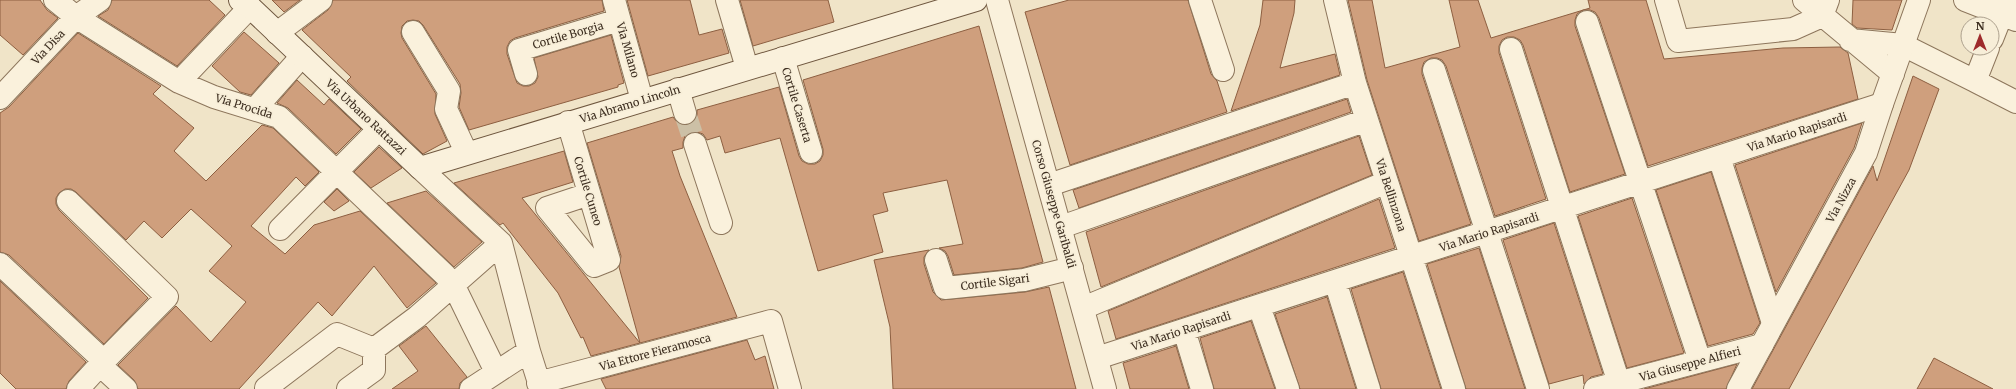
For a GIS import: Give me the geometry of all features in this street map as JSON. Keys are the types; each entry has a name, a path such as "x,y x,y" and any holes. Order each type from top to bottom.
{"street":[{"name":"Via Procida","path":"55,0 76,17 179,82 214,97 279,117 450,280"},
{"name":"Via Disa","path":"0,98 76,17 100,0"},
{"path":"277,33 321,0"},
{"path":"727,0 748,68"},
{"name":"Via Abramo Lincoln","path":"420,168 466,152 976,0"},
{"path":"1200,0 1223,70"},
{"name":"Via Bellinzona","path":"1335,0 1355,83 1454,389"},
{"path":"1666,0 1678,41 1793,29 1825,8"},
{"path":"1804,0 1825,8 1850,40 1893,74"},
{"name":"Via Nizza","path":"1738,389 1866,153 1919,0"},
{"path":"1965,0 2009,11 2000,26"},
{"path":"179,82 245,4"},
{"name":"Via Urbano Rattazzi","path":"245,4 496,239"},
{"name":"Corso Giuseppe Garibaldi","path":"1000,9 1105,389"},
{"name":"Cortile Borgia","path":"526,74 519,50 616,10"},
{"name":"Via Milano","path":"616,10 642,100"},
{"path":"1587,22 1639,183 1700,361"},
{"path":"413,32 449,91 446,109 466,152"},
{"path":"1850,40 1903,45 2016,102"},
{"path":"1511,49 1619,383"},
{"path":"254,109 302,56"},
{"path":"1975,81 1985,56"},
{"name":"Cortile Caserta","path":"783,58 811,152"},
{"path":"1434,70 1538,389"},
{"path":"1049,186 1355,83"},
{"path":"678,89 685,113"},
{"name":"Via Mario Rapisardi","path":"1097,358 1882,104"},
{"path":"1061,228 1367,120"},
{"name":"Cortile Cuneo","path":"568,122 609,260 594,266 547,208 589,194"},
{"path":"280,230 379,129"},
{"path":"695,144 720,223"},
{"path":"1719,157 1773,323"},
{"path":"1083,308 1387,182"},
{"path":"68,201 167,297 78,389"},
{"path":"374,349 417,317 450,280 496,239 540,386"},
{"name":"Cortile Sigari","path":"936,260 945,288 1024,280 1072,268"},
{"path":"0,264 102,363 126,389"},
{"path":"450,280 496,372"},
{"path":"1335,281 1369,389"},
{"path":"1259,306 1288,389"},
{"name":"Via Ettore Fieramosca","path":"540,386 771,321 790,389"},
{"path":"1184,330 1202,389"},
{"path":"267,389 266,388 337,334 374,349"},
{"name":"Via Giuseppe Alfieri","path":"1595,389 1762,345"},
{"path":"348,389 374,370 374,349"},
{"path":"471,389 529,351"}],"building":[{"path":"0,0 40,0 47,10 58,18 23,55 0,35"},
{"path":"112,0 209,0 225,15 177,66 98,16 108,10"},
{"path":"272,0 300,0 284,12"},
{"path":"333,0 602,0 604,11 515,38 510,41 507,47 507,54 517,83 523,86 529,86 535,83 538,77 534,58 611,35 624,83 618,85 618,87 469,130 459,107 461,93 460,84 423,25 419,21 407,21 402,26 402,38 436,94 435,114 447,141 423,154 347,81 351,77 302,30 328,10"},
{"path":"627,0 690,0 699,35 722,29 729,53 648,76"},
{"path":"740,0 828,0 834,22 753,46"},
{"path":"1069,0 1188,0 1211,74 1217,81 1227,112 1070,165 1025,12"},
{"path":"1263,0 1295,0 1294,13 1280,68 1335,54 1340,75 1231,111 1260,25"},
{"path":"1348,0 1372,0 1385,68 1460,47 1449,0 1478,0 1491,38 1583,10 1577,14 1575,26 1625,174 1570,192 1523,45 1520,40 1514,37 1507,37 1502,40 1499,46 1499,53 1546,199 1495,216 1446,66 1442,60 1431,58 1424,62 1422,74 1471,224 1419,241 1367,80"},
{"path":"1588,0 1646,0 1664,59 1783,48 1840,47 1848,53 1858,99 1648,166 1599,18 1595,12 1583,10 1590,8"},
{"path":"1853,0 1902,0 1892,30 1857,28 1852,24"},
{"path":"979,26 1043,262 1022,268 954,275 948,256 945,251 939,248 963,244 947,180 883,193 888,211 873,215 883,252 818,271 780,138 725,153 720,136 707,140 703,134 691,132 685,136 683,148 672,151 680,176 737,317 640,343 619,267 621,256 587,143 673,117 682,125 688,125 694,121 697,116 697,110 779,87 799,156 802,161 808,164 815,164 820,161 823,155 823,149 803,80"},
{"path":"244,32 279,63 251,95 240,92 212,66"},
{"path":"78,33 161,86 153,94 194,128 174,151 206,181 262,125 273,128 319,172 305,186 296,177 251,226 285,254 314,225 360,211 436,283 407,308 374,266 332,316 318,302 239,389 138,389 134,380 118,365 176,306 211,342 246,302 209,271 232,246 191,209 162,238 144,221 126,240 76,192 71,189 65,189 59,193 56,198 56,204 59,210 148,298 104,344 9,255 0,252 0,113 9,107"},
{"path":"1913,76 1939,89 1909,170 1789,389 1752,389 1873,166 1877,181"},
{"path":"297,80 324,105 329,99 361,129 336,154 288,108 277,103"},
{"path":"1347,99 1351,112 1079,208 1073,190"},
{"path":"1862,123 1854,148 1776,292 1735,165"},
{"path":"1359,136 1372,175 1101,287 1086,232"},
{"path":"379,147 402,168 371,188 354,172"},
{"path":"564,151 573,182 522,198 640,343 591,356 583,337 581,338 558,293 503,223 500,225 454,183"},
{"path":"1711,172 1760,323 1753,334 1708,346 1656,190"},
{"path":"337,189 349,201 334,211 324,202"},
{"path":"426,191 482,242 454,267 387,203"},
{"path":"1632,198 1684,353 1627,368 1578,216"},
{"path":"1379,199 1395,248 1116,339 1108,311"},
{"path":"1554,223 1603,374 1591,377 1584,384 1583,375 1549,384 1503,240"},
{"path":"1479,248 1525,389 1466,389 1427,264"},
{"path":"929,250 924,257 924,264 933,292 941,300 1025,292 1049,287 1076,389 893,389 890,327 874,260"},
{"path":"1403,272 1441,389 1381,389 1351,289"},
{"path":"0,281 86,362 69,381 66,389 16,389 0,373"},
{"path":"1327,297 1356,389 1300,389 1275,314"},
{"path":"1251,321 1275,389 1214,389 1200,338"},
{"path":"426,326 467,377 460,383 459,389 392,389 418,371 399,346"},
{"path":"747,340 755,360 765,356 774,389 606,389 601,379"},
{"path":"1176,346 1189,389 1130,389 1123,363"},
{"path":"1934,358 1993,389 1917,389"},
{"path":"1737,364 1726,389 1644,389"}],"tunnel":[{"path":"685,113 695,144"}]}
